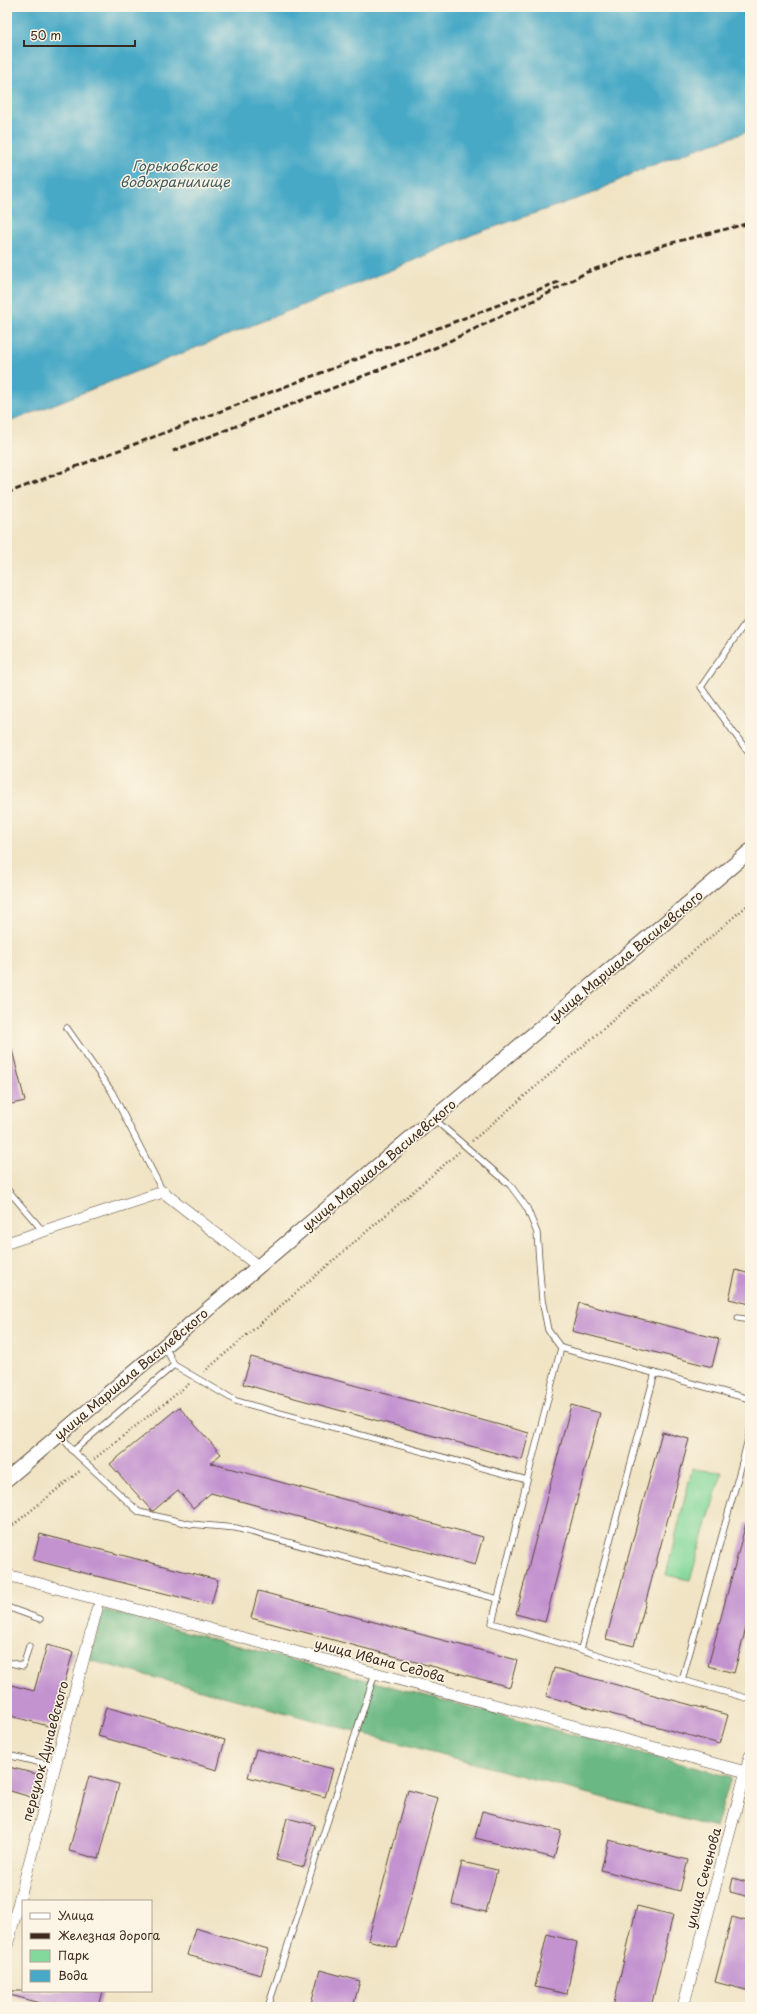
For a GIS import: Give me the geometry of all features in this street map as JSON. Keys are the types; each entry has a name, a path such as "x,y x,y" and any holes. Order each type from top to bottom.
{"street":[{"name":"улица Маршала Василевского","path":"7,1479 750,851"},
{"path":"7,1243 162,1192 259,1267"},
{"name":"улица Ивана Седова","path":"7,1574 375,1673 748,1770"},
{"name":"переулок Дунаевского","path":"7,1946 11,1914 55,1766 97,1609"},
{"name":"улица Сеченова","path":"683,2007 748,1770 750,1756"}],"lane":[{"path":"750,616 701,687 750,755"},
{"path":"744,747 750,743"},
{"path":"67,1028 112,1092 162,1192"},
{"path":"434,1119 510,1185 528,1208 537,1233 542,1300 548,1330 561,1348 750,1399"},
{"path":"7,1190 42,1231"},
{"path":"738,1318 750,1320"},
{"path":"165,1346 174,1365 236,1401 527,1480"},
{"path":"561,1348 492,1623 750,1699"},
{"path":"73,1451 174,1365"},
{"path":"581,1650 655,1373"},
{"path":"682,1680 750,1432"},
{"path":"60,1434 73,1451 140,1512 190,1524 236,1528 498,1599"},
{"path":"742,1463 750,1466"},
{"path":"7,1607 40,1619"},
{"path":"7,1662 22,1666 29,1646"},
{"path":"268,2007 375,1673"},
{"path":"7,1755 55,1766"}],"path":[{"path":"7,1530 197,1378 750,903"}],"green space":[{"path":"692,1469 722,1472 690,1580 666,1575"},
{"path":"104,1610 731,1777 716,1828 89,1660"}],"water":[{"name":"Горьковское водохранилище","path":"7,7 750,7 750,131 640,170 591,194 474,234 401,266 7,423"}],"building":[{"path":"11,1046 25,1101 7,1105 7,1047"},
{"path":"736,1270 750,1274 750,1304 729,1299"},
{"path":"579,1303 719,1339 712,1367 572,1331"},
{"path":"251,1357 529,1433 522,1460 243,1384"},
{"path":"571,1405 600,1413 545,1622 516,1614"},
{"path":"179,1407 221,1454 210,1463 483,1537 475,1565 211,1493 193,1508 178,1490 153,1511 151,1510 110,1464"},
{"path":"662,1432 689,1439 634,1646 606,1639"},
{"path":"746,1523 750,1524 750,1613 734,1673 708,1666"},
{"path":"40,1534 218,1580 211,1605 33,1560"},
{"path":"258,1591 517,1660 510,1687 251,1618"},
{"path":"47,1645 73,1652 52,1727 7,1715 7,1684 34,1691"},
{"path":"554,1668 728,1715 720,1744 546,1696"},
{"path":"106,1707 225,1740 217,1770 98,1736"},
{"path":"256,1749 333,1769 325,1797 248,1777"},
{"path":"9,1767 40,1775 34,1798 7,1790"},
{"path":"89,1776 119,1784 99,1859 69,1851"},
{"path":"408,1790 438,1798 397,1948 368,1940"},
{"path":"482,1811 561,1831 554,1858 475,1838"},
{"path":"287,1818 315,1825 304,1867 276,1860"},
{"path":"609,1840 688,1860 680,1891 601,1870"},
{"path":"462,1862 497,1870 486,1912 452,1904"},
{"path":"733,1878 750,1883 750,1897 730,1892"},
{"path":"637,1906 673,1915 651,2007 613,2007"},
{"path":"732,1917 750,1922 750,1991 715,1982"},
{"path":"195,1928 268,1949 261,1975 187,1955"},
{"path":"547,1934 577,1942 567,1994 535,1987"},
{"path":"320,1970 360,1981 353,2007 310,2007"},
{"path":"11,1991 103,1992 99,2007 56,2007 10,1995"}],"railway":[{"path":"173,451 437,347 545,295 587,272 667,244 750,223"},
{"path":"7,493 561,281"}]}
